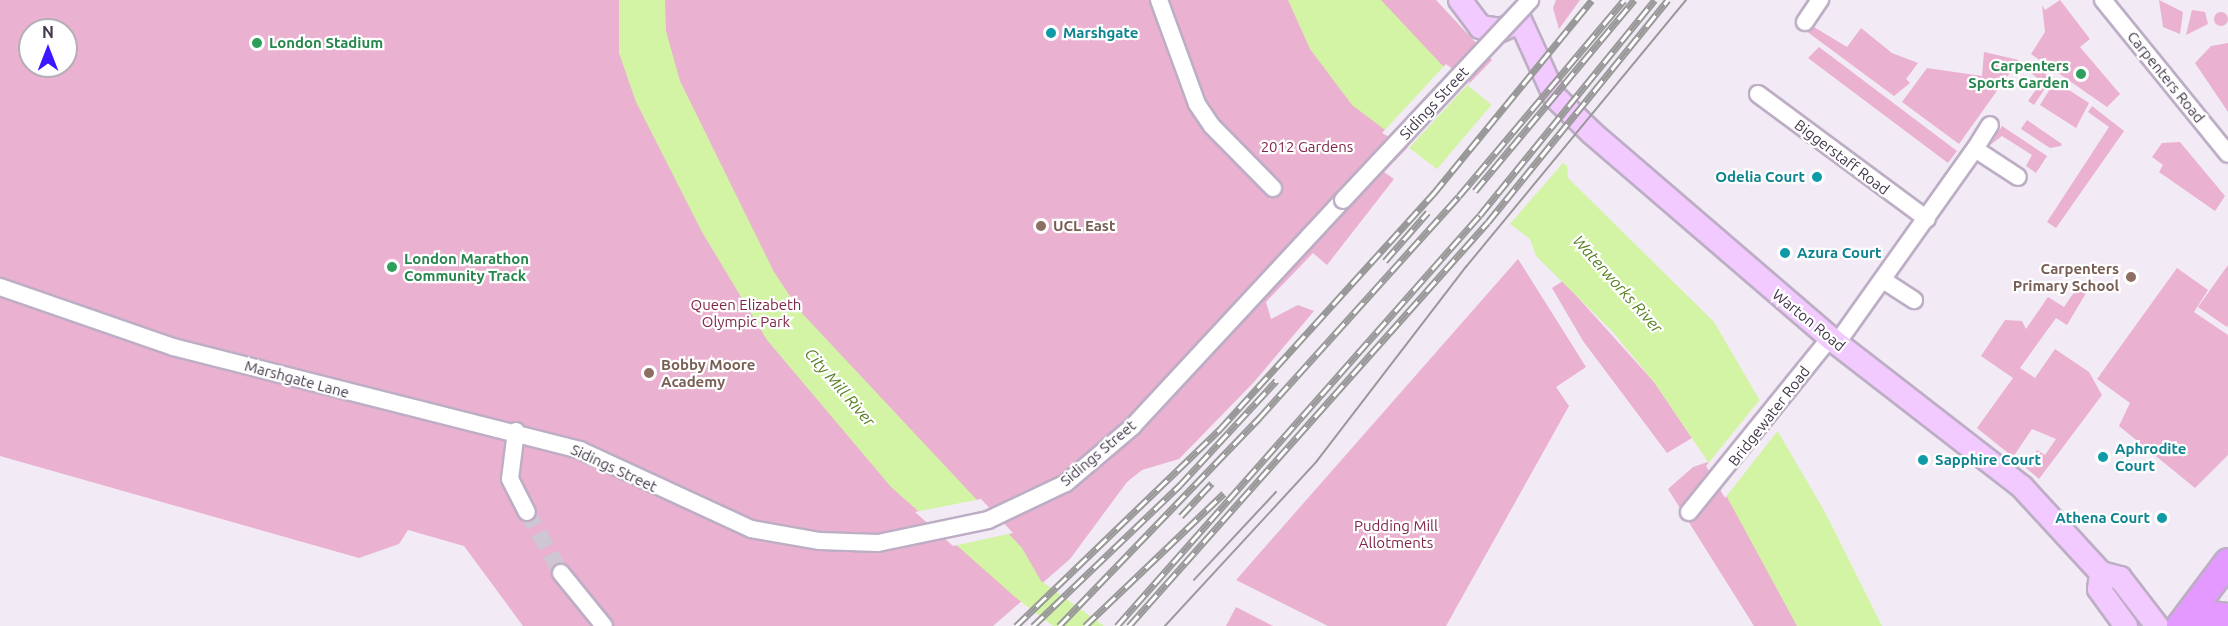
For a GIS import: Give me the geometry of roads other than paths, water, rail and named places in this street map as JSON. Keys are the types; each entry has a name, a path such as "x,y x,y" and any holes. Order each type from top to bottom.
{"main road":[{"path":"2180,626 2228,562"},
{"path":"2203,626 2210,615 2228,617 2222,626"}],"street":[{"path":"1159,0 1197,104 1212,126 1273,188"},
{"path":"1460,0 1471,21 1511,25 1530,0"},
{"name":"Sidings Street","path":"516,431 591,454 751,529 820,542 878,543 988,520 1066,483 1132,427 1530,0"},
{"path":"1805,22 1821,0"},
{"name":"Carpenters Road","path":"2103,0 2228,154"},
{"name":"Warton Road","path":"1511,25 1532,54 1555,97 1592,133 1834,340 2022,487 2101,573 2120,578 2157,626"},
{"name":"Biggerstaff Road","path":"1758,94 1927,219"},
{"path":"1834,340 1883,280 1990,125"},
{"path":"1975,149 2018,177"},
{"path":"1883,280 1914,300"},
{"name":"Marshgate Lane","path":"0,287 173,347 516,431"},
{"name":"Bridgewater Road","path":"1689,512 1708,494 1783,399 1834,340"},
{"path":"516,431 510,479 527,512"},
{"path":"561,573 604,626"},
{"name":"Warton Road","path":"2101,573 2099,588 2126,626"}],"water":[{"name":"City Mill River","path":"619,0 665,0 666,31 680,81 774,272 799,310 1022,548 1041,581 1104,626 1053,626 1015,597 891,487 767,340 702,232 636,102 619,53"},
{"name":"Waterworks River","path":"1288,0 1381,0 1441,64 1567,166 1568,178 1714,322 1826,514 1882,626 1797,626 1708,462 1654,382 1611,330 1536,256 1530,239 1352,105 1310,49"}],"tunnel":[{"path":"527,512 561,573"}],"tram line":[{"path":"1165,626 1317,461 1466,267 1686,0"},
{"path":"1194,580 1276,492"}],"railway":[{"path":"1016,626 1220,429 1434,193 1592,0"},
{"path":"1059,626 1260,417 1459,196 1624,0"},
{"path":"1475,191 1634,0"},
{"path":"1117,626 1480,215 1655,0"},
{"path":"1129,626 1488,222 1668,0"},
{"path":"1385,261 1428,212"},
{"path":"1033,626 1180,485 1276,381"},
{"path":"1181,516 1212,483"},
{"path":"1085,626 1224,493"}],"place":[{"name":"Marshgate","path":"1051,33"},
{"name":"London Stadium","path":"257,43"},
{"name":"Carpenters Sports Garden","path":"2081,74"},
{"name":"Odelia Court","path":"1817,177"},
{"name":"UCL East","path":"1041,226"},
{"name":"Azura Court","path":"1785,253"},
{"name":"London Marathon Community Track","path":"392,267"},
{"name":"Carpenters Primary School","path":"2131,277"},
{"name":"Bobby Moore Academy","path":"649,373"},
{"name":"Aphrodite Court","path":"2103,457"},
{"name":"Sapphire Court","path":"1923,460"},
{"name":"Athena Court","path":"2162,518"}],"park label":[{"name":"2012 Gardens","path":"1307,147"},
{"name":"Queen Elizabeth Olympic Park","path":"746,312"},
{"name":"Pudding Mill Allotments","path":"1396,534"}]}
